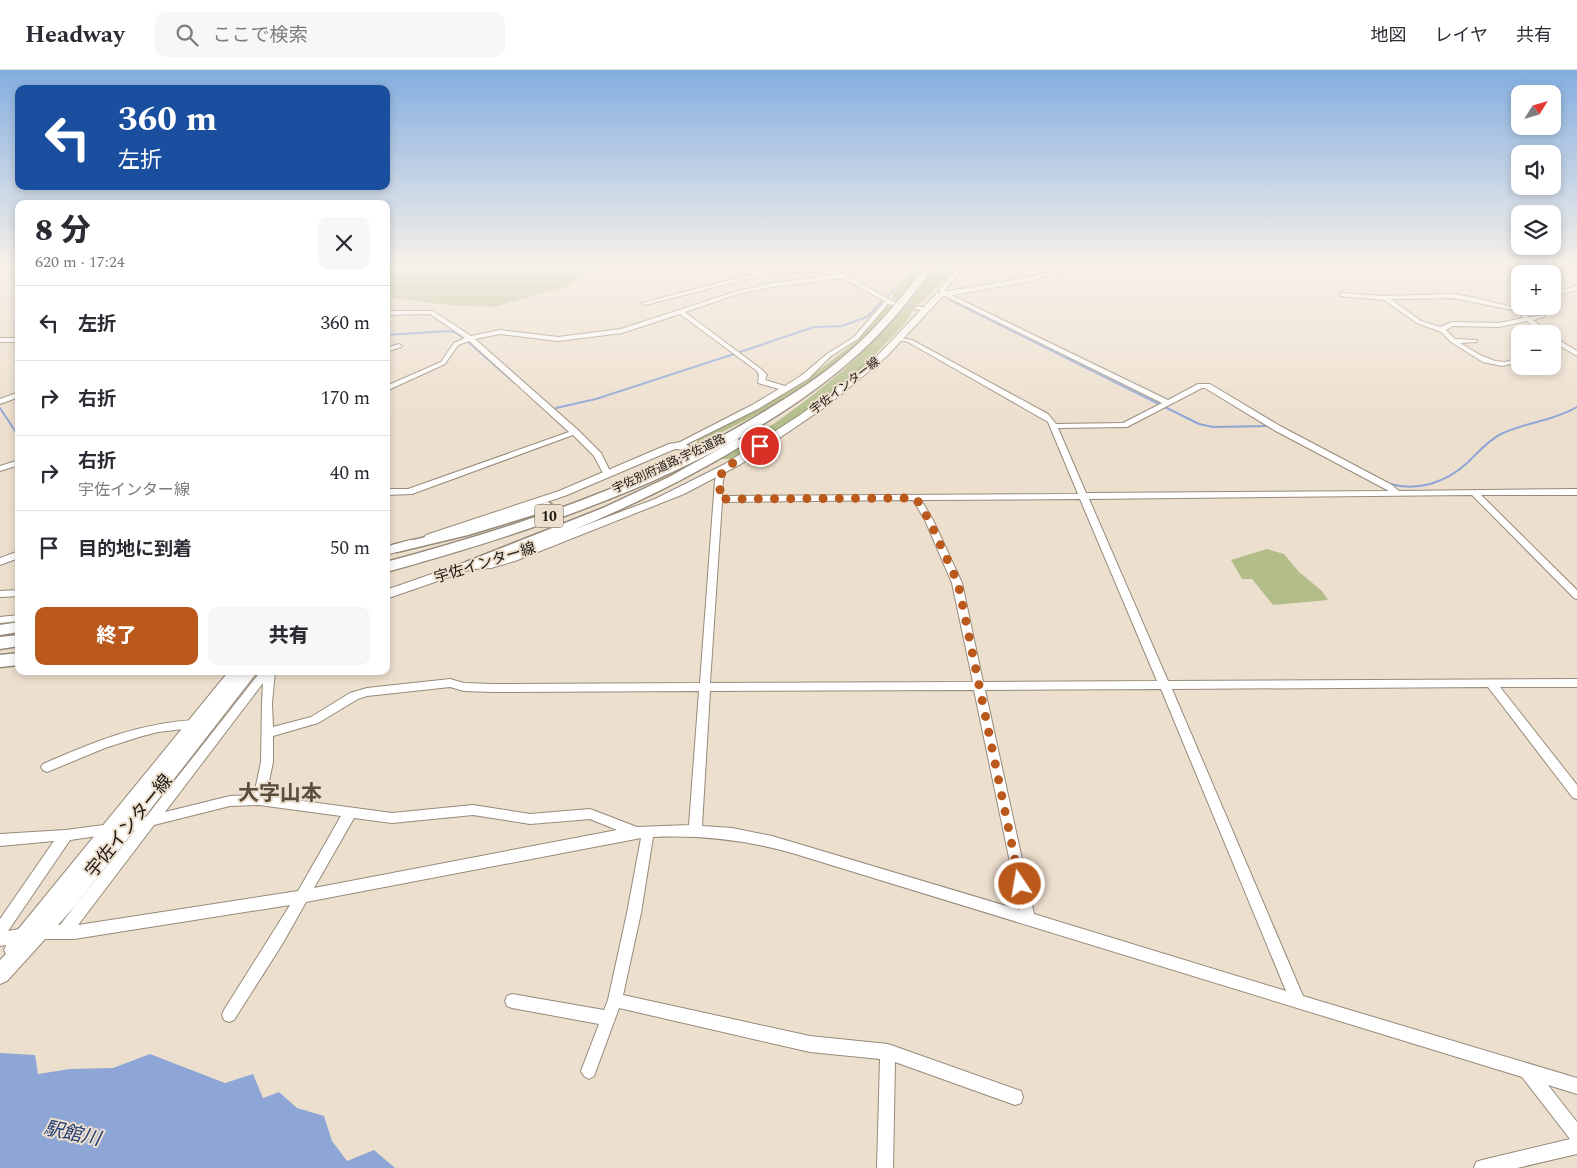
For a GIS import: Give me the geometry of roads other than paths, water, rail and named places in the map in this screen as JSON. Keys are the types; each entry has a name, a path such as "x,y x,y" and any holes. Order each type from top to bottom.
{"highway":[{"name":"宇佐別府道路;宇佐道路","path":"390,566 471,542 557,513 616,490 706,448 779,408 841,364 889,318"},
{"path":"471,565 607,510 705,462 799,403 828,381 866,346 872,336"},
{"path":"392,550 463,532 559,502 636,476 687,453 706,448"},
{"path":"0,630 15,628"},
{"path":"0,643 15,641"},
{"path":"0,660 15,659"}],"main road":[{"name":"宇佐インター線","path":"390,594 471,565 483,566 629,514 717,467 833,397 868,370 902,339 916,318"},
{"path":"392,550 563,493 673,446 683,446"},
{"name":"宇佐インター線","path":"0,974 33,933 109,829 209,726 236,675"},
{"name":"宇佐インター線","path":"0,969 129,827 248,675"}],"street":[{"path":"440,318 470,338 575,432 598,455 608,475"},
{"path":"390,387 439,366 446,361 456,344 470,338 496,332 545,338 578,338 633,328 660,318"},
{"path":"690,318 759,370 763,375 761,381 787,389"},
{"path":"683,446 787,389 805,377 829,354 856,338 873,318"},
{"path":"995,318 1168,403"},
{"path":"1413,318 1418,322 1442,330 1453,341 1496,364 1511,361"},
{"path":"1442,330 1447,325 1499,325 1526,318"},
{"path":"1527,318 1536,325"},
{"path":"902,339 910,341 1045,416 1054,426 1298,1001"},
{"path":"0,340 15,340"},
{"path":"1453,341 1475,341"},
{"path":"1561,344 1577,354"},
{"path":"390,349 400,346"},
{"path":"1054,426 1124,425 1201,386 1210,387 1277,428 1389,487 1397,494"},
{"path":"0,402 15,396"},
{"path":"390,492 409,492 575,432"},
{"path":"0,469 15,463"},
{"path":"695,830 719,499 717,467"},
{"path":"719,499 1577,492"},
{"path":"1475,494 1577,596"},
{"path":"916,498 929,520 958,583 1028,918"},
{"path":"0,562 15,556"},
{"path":"0,594 15,593"},
{"path":"0,620 15,618"},
{"path":"63,933 151,820 209,726 265,675"},
{"path":"259,800 266,769 269,675"},
{"path":"267,733 314,720 360,694 444,683 483,688 1577,683"},
{"path":"1491,683 1577,794"},
{"path":"47,767 130,735 164,727 209,726"},
{"path":"0,840 66,835 129,827 230,801 259,800 392,818 482,810 530,819 590,814 643,832"},
{"path":"229,1015 262,964 350,813"},
{"path":"0,939 33,933 63,933 301,897 643,832 725,831 765,839 1577,1086"},
{"path":"589,1071 615,1000 634,914 643,832"},
{"path":"0,931 66,835"},
{"path":"615,1000 810,1044 888,1052 1015,1097"},
{"path":"512,1001 609,1018"},
{"path":"885,1168 888,1052"},
{"path":"1527,1071 1577,1135"},
{"path":"1482,1168 1577,1146"}],"water":[{"name":"駅館川","path":"0,1053 35,1055 38,1074 70,1069 113,1068 150,1054 225,1083 253,1074 263,1098 279,1092 297,1108 324,1116 332,1141 347,1161 374,1150 395,1168 0,1168"}],"waterway":[{"path":"740,352 814,327 842,326 864,318"},
{"path":"987,318 1199,424 1213,427 1269,426"},
{"path":"390,335 448,331 455,332 463,338"},
{"path":"467,341 515,383"},
{"path":"556,408 596,399 734,354"},
{"path":"1391,484 1411,487 1431,484 1450,476 1501,434 1568,412 1577,407"},
{"path":"0,408 15,431"}],"tunnel":[{"path":"685,448 711,464"}],"district":[{"name":"大字山本","path":"280,794"}]}
